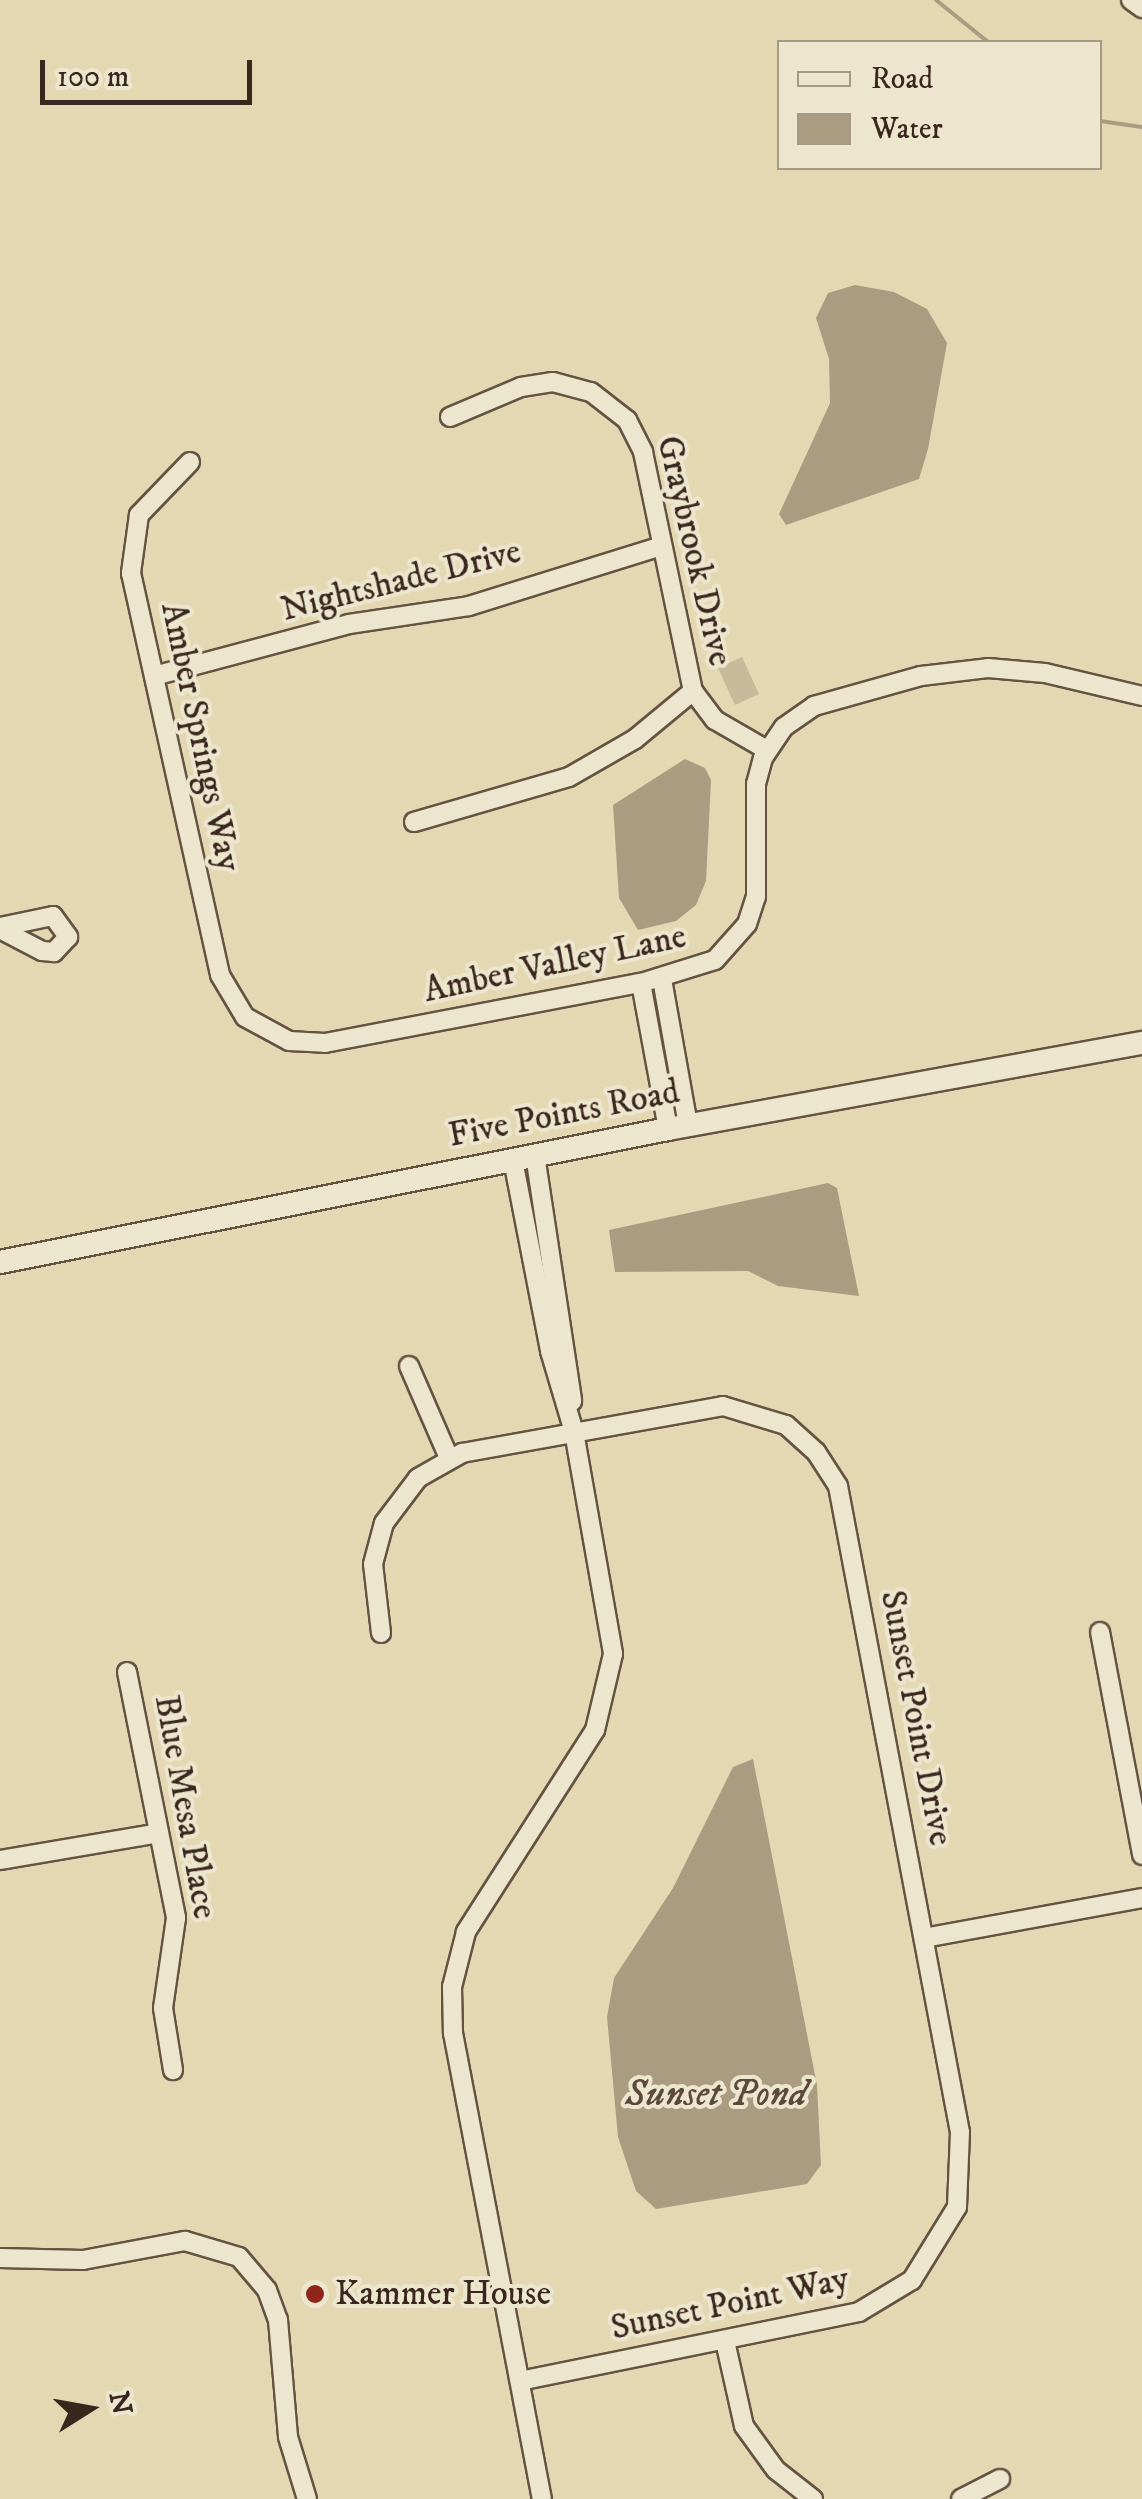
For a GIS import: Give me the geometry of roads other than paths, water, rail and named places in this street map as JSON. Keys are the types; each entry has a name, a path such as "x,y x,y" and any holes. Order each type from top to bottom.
{"street":[{"path":"1131,0 1142,8"},
{"name":"Graybrook Drive","path":"450,417 540,383 570,385 606,400 641,445 692,691 715,720 767,750"},
{"name":"Amber Springs Way","path":"190,462 148,500 131,541 131,574 220,976 236,1007 263,1030"},
{"name":"Nightshade Drive","path":"154,676 350,624 469,606 662,546"},
{"path":"767,750 784,726 814,706 944,672 1022,670 1142,696"},
{"path":"414,822 569,777 635,739 692,691"},
{"name":"Amber Valley Lane","path":"263,1030 289,1041 325,1043 662,979 715,960 750,920 757,879 756,784 767,750"},
{"path":"662,979 678,1127"},
{"path":"642,983 678,1127"},
{"name":"Five Points Road","path":"0,1262 678,1127 1142,1044"},
{"path":"524,1158 568,1345 574,1432 613,1626 607,1702 587,1747 466,1932 452,1988 452,2033 542,2499"},
{"path":"381,1632 372,1586 379,1534 404,1492 450,1458 409,1366"},
{"name":"Sunset Point Drive","path":"450,1458 723,1406 766,1415 816,1452 843,1505 964,2160 957,2207 942,2258"},
{"path":"1100,1632 1142,1855"},
{"name":"Blue Mesa Place","path":"127,1672 176,1928 163,2008 173,2070"},
{"path":"0,1860 159,1833"},
{"path":"924,1938 1142,1898"},
{"path":"0,2258 83,2260 185,2241 239,2257 268,2290 278,2320 288,2436 308,2499"},
{"name":"Sunset Point Way","path":"520,2381 859,2312 896,2294 942,2258"},
{"path":"725,2341 744,2426 776,2470 812,2499"},
{"path":"962,2499 1000,2479"}],"water":[{"path":"855,285 894,292 927,309 947,343 928,449 919,479 786,525 779,514 830,403 829,359 816,318 828,293"},
{"path":"685,759 705,768 711,780 706,881 696,905 676,921 638,930 619,898 613,805"},
{"path":"828,1183 837,1188 859,1296 778,1286 748,1271 615,1272 609,1230"},
{"name":"Sunset Pond","path":"753,1759 817,2085 821,2165 807,2184 656,2209 636,2191 618,2137 607,2017 614,1978 673,1888 733,1767"}],"waterway":[{"path":"936,0 986,40"},
{"path":"1102,121 1142,127"}],"place":[{"name":"Kammer House","path":"315,2294"}]}
